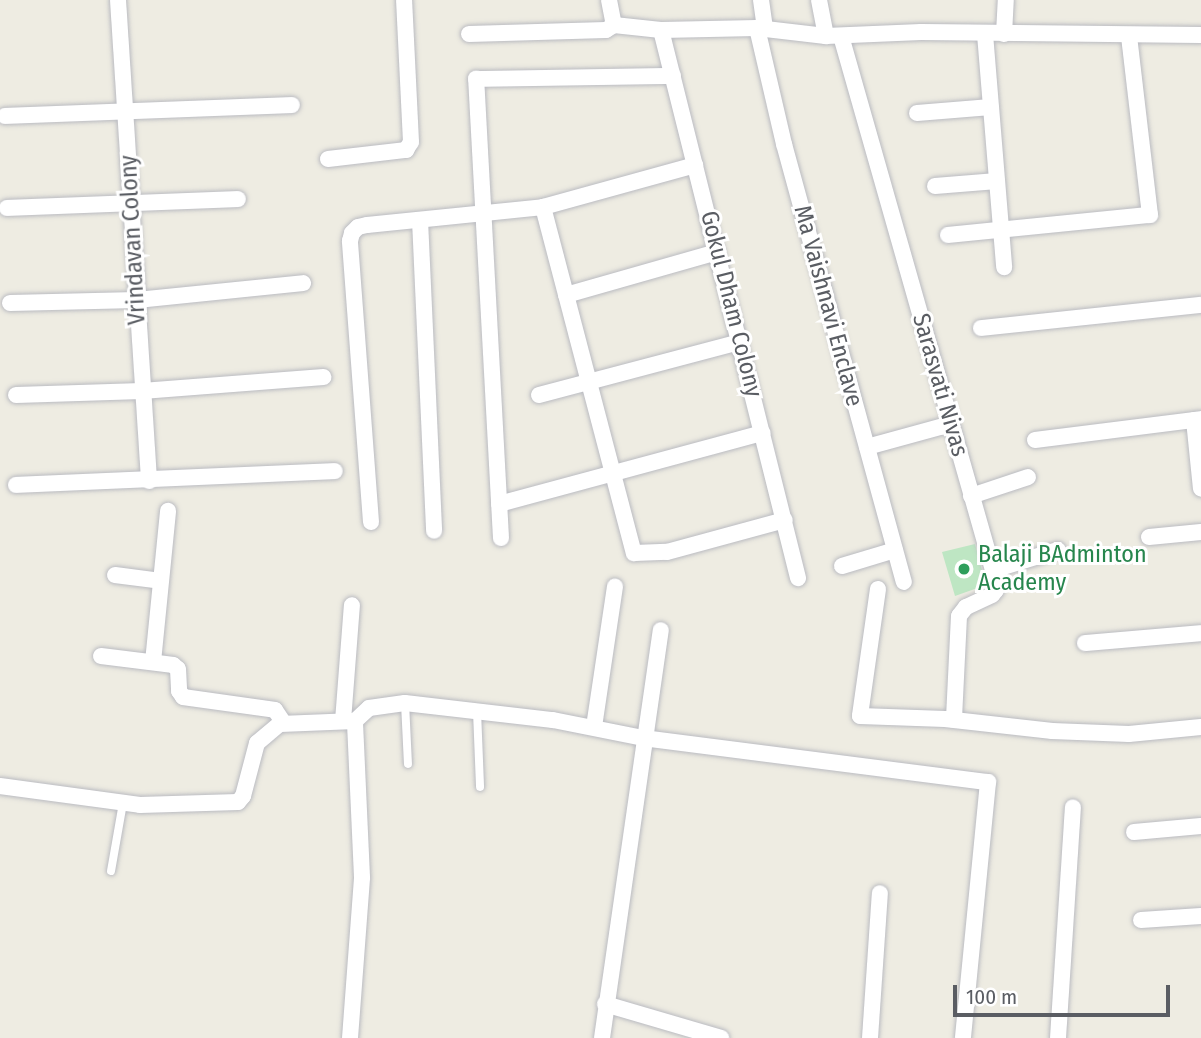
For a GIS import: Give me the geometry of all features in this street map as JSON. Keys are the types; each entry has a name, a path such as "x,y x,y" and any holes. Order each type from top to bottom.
{"street":[{"name":"Vrindavan Colony","path":"118,0 149,481"},
{"path":"328,159 405,150 411,142 404,0"},
{"path":"609,0 614,24"},
{"name":"Ma Vaishnavi Enclave","path":"761,0 761,28 784,144 904,582"},
{"name":"Sarasvati Nivas","path":"820,0 834,36 993,570"},
{"path":"1004,34 1006,0"},
{"path":"469,34 606,30 614,24 661,30 761,28 834,36 1201,36"},
{"name":"Gokul Dham Colony","path":"661,30 798,578"},
{"path":"985,34 1004,267"},
{"path":"948,235 1150,215 1129,35"},
{"path":"501,538 476,79 673,76"},
{"path":"5,116 292,105"},
{"path":"917,113 991,107"},
{"path":"371,522 350,241 358,227 543,207 695,165"},
{"path":"935,186 997,181"},
{"path":"7,208 239,199"},
{"path":"543,207 634,553 667,552 785,520"},
{"path":"420,220 434,531"},
{"path":"566,295 718,252"},
{"path":"10,303 136,300 303,283"},
{"path":"981,328 1201,305"},
{"path":"539,395 740,342"},
{"path":"16,395 142,391 323,377"},
{"path":"1035,440 1197,420 1201,489"},
{"path":"867,447 951,424"},
{"path":"499,504 763,433"},
{"path":"16,485 335,471"},
{"path":"971,496 1028,477"},
{"path":"153,662 168,511"},
{"path":"1149,537 1201,532"},
{"path":"842,566 895,550"},
{"path":"954,720 959,616 966,607 996,590 993,570 1058,550"},
{"path":"115,575 161,581"},
{"path":"593,727 615,587"},
{"path":"878,589 860,716 954,720 1052,731 1129,734 1201,727"},
{"path":"350,1038 362,877 349,721 352,605"},
{"path":"602,1038 643,738 661,630"},
{"path":"1085,643 1201,633"},
{"path":"102,656 176,667 183,697 275,710 283,722"},
{"path":"0,786 123,803 238,802 243,796 257,743 283,722 349,721 369,708 405,703 593,727 643,738 988,782 963,1038"},
{"path":"1058,1038 1073,807"},
{"path":"1134,832 1201,826"},
{"path":"870,1038 880,893"},
{"path":"1140,920 1201,916"},
{"path":"605,1003 721,1038"}],"lane":[{"path":"405,703 408,764"},
{"path":"477,711 480,787"},
{"path":"111,871 123,803"}],"green space":[{"name":"Balaji BAdminton Academy","path":"975,544 986,585 955,596 942,552"}],"place":[{"name":"Balaji BAdminton Academy","path":"964,569"}]}
